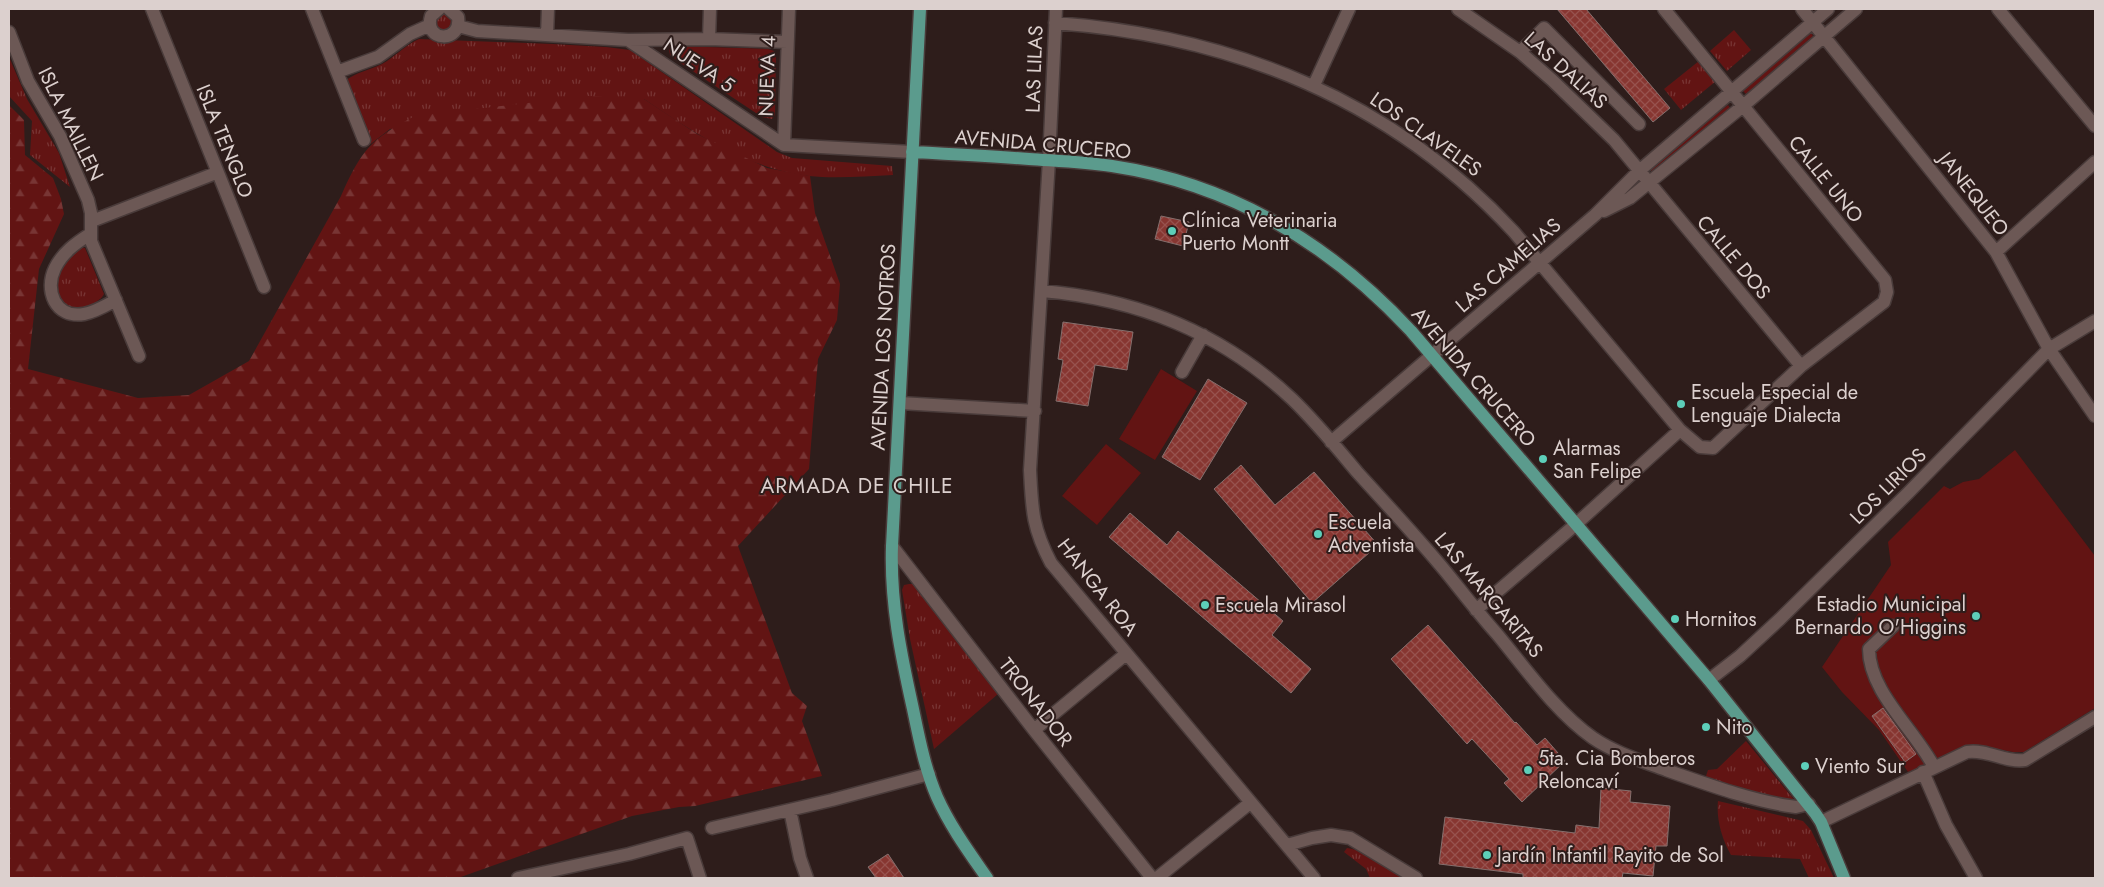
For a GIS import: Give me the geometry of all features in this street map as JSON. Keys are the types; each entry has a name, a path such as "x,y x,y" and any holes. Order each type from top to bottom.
{"main road":[{"name":"AVENIDA LOS NOTROS","path":"920,9 892,546 893,592 898,634 918,735 929,774 953,826 987,878"},
{"name":"AVENIDA CRUCERO","path":"912,152 1049,160 1112,166 1167,178 1205,189 1263,215 1317,247 1343,266 1390,308 1432,355 1709,680 1809,804 1821,822 1844,878"}],"street":[{"name":"ISLA TENGLO","path":"152,9 216,173 264,287"},
{"path":"312,9 364,140"},
{"path":"439,9 431,16 430,25 435,33 444,37 453,34 458,26 458,17 449,9"},
{"path":"547,35 548,9"},
{"path":"709,39 710,9"},
{"name":"NUEVA 4","path":"784,145 788,9"},
{"name":"LAS LILAS","path":"1049,160 1056,9"},
{"path":"1314,85 1349,9"},
{"name":"LAS DALIAS","path":"1458,9 1520,52 1584,109 1614,140 1639,171"},
{"name":"CALLE UNO","path":"1664,9 1885,280 1887,292"},
{"name":"JANEQUEO","path":"1802,9 1996,252 2049,349 2095,416"},
{"name":"LAS CAMELIAS","path":"1331,442 1595,215 1639,171 1828,9"},
{"name":"LAS CAMELIAS","path":"1595,215 1630,198 1743,106 1856,9"},
{"path":"1998,9 2095,126"},
{"name":"LOS CLAVELES","path":"1055,23 1132,31 1180,40 1245,59 1314,85 1389,127 1456,175 1486,202 1540,262 1680,430 1700,447 1713,448 1801,366 1884,302 1887,292"},
{"path":"337,72 370,61 410,34 430,25"},
{"path":"458,26 477,31 628,40 709,39 787,42"},
{"path":"1520,52 1544,28 1639,124"},
{"name":"ISLA MAILLEN","path":"9,32 28,81 52,120 90,206 93,247 139,356"},
{"name":"NUEVA 5","path":"628,40 784,145"},
{"path":"784,145 912,152"},
{"name":"HANGA ROA","path":"1049,160 1030,470 1033,518 1039,540 1052,563 1126,654 1314,878"},
{"path":"1996,252 2095,162"},
{"name":"CALLE DOS","path":"1639,171 1801,366"},
{"path":"116,300 95,311 82,314 68,312 54,303 51,294 50,282 55,268 71,247 91,228 216,173"},
{"name":"LAS MARGARITAS","path":"1042,291 1090,296 1126,304 1169,319 1203,334 1227,348 1272,382 1293,400 1331,442 1445,571 1563,711 1595,740 1640,760 1736,794 1796,807 1809,804"},
{"name":"LOS LIRIOS","path":"1709,680 1740,656 1780,619 1908,493 2049,349 2095,321"},
{"path":"1182,372 1203,334"},
{"path":"900,402 1034,411"},
{"path":"1476,610 1575,525 1680,430"},
{"name":"TRONADOR","path":"892,546 1034,730 1152,878"},
{"path":"1893,626 1869,649 1869,659 1888,701 1916,738 1946,825 1976,878"},
{"path":"1034,730 1126,654"},
{"path":"1821,822 1928,769 1967,752 1976,750 2016,761 2025,760 2095,717"},
{"path":"712,828 832,800 929,774"},
{"path":"1157,878 1250,803"},
{"path":"790,810 800,858 808,878"},
{"path":"1287,845 1312,838 1331,836 1350,838 1416,878"},
{"path":"518,878 568,873 687,838 700,878"}],"green space":[{"path":"441,14 447,14 452,19 450,28 441,30 436,25 436,19"},
{"path":"1734,30 1751,50 1727,71 1710,51"},
{"path":"1811,33 1813,36 1746,94 1743,91"},
{"path":"419,39 552,44 630,50 777,152 792,158 892,166 893,175 819,177 786,172 765,166 722,148 644,99 390,129 368,146 366,135 345,81 358,73 382,64"},
{"path":"673,46 768,49 774,51 776,56 775,115 772,119 762,117 682,64 670,55 669,50"},
{"path":"9,57 27,99 59,153 70,187 30,155 32,121 9,96"},
{"path":"1699,61 1716,81 1681,110 1664,89"},
{"path":"588,96 644,99 697,134 767,168 810,176 815,213 840,284 837,320 818,359 809,469 738,546 792,693 807,706 802,721 822,776 695,806 679,807 632,816 458,878 9,878 9,105 24,120 25,155 53,178 61,199 64,214 39,269 28,369 138,398 189,395 249,361 361,157 387,132 415,116"},
{"path":"1728,105 1730,108 1653,172 1650,169"},
{"path":"80,247 85,248 104,294 89,306 76,308 64,304 60,299 55,286 55,280 67,259"},
{"path":"1161,369 1197,391 1155,460 1119,439"},
{"path":"1106,444 1141,473 1097,525 1062,496"},
{"name":"Estadio Municipal Bernardo O'Higgins","path":"2015,450 2095,556 2095,708 2024,752 2013,752 1975,745 1908,772 1879,730 1842,692 1822,667 1891,565 1888,542 1944,486 1950,489 1963,482 1979,479"},
{"path":"914,584 998,694 934,749 910,639 902,590 904,585"},
{"path":"1746,741 1796,802 1793,804 1705,779 1708,770 1717,769"},
{"path":"1718,801 1803,821 1811,830 1834,878 1809,878 1800,859 1731,855 1720,829"},
{"path":"1347,848 1371,856 1407,878 1370,878 1366,869 1344,852"}],"building":[{"path":"1557,9 1586,9 1670,108 1653,122"},
{"name":"Clínica Veterinaria Puerto Montt","path":"1161,216 1189,222 1183,246 1155,239"},
{"path":"1063,322 1133,332 1127,370 1095,365 1088,406 1056,401 1063,360 1058,359"},
{"path":"1208,379 1247,403 1200,480 1162,457"},
{"path":"1241,465 1275,505 1314,472 1378,545 1312,603 1214,489"},
{"path":"1130,513 1167,545 1178,531 1283,621 1272,635 1311,669 1291,693 1109,537"},
{"path":"1428,625 1537,745 1545,738 1565,761 1522,802 1504,783 1509,779 1472,739 1467,744 1391,659"},
{"path":"1883,708 1916,754 1905,762 1872,716"},
{"path":"1601,788 1631,791 1630,802 1670,806 1667,846 1656,846 1653,876 1623,873 1622,878 1523,878 1523,874 1439,864 1445,817 1575,833 1576,825 1599,828"},
{"path":"888,854 904,878 876,878 868,867"}],"place":[{"name":"Clínica Veterinaria Puerto Montt","path":"1172,231"},
{"name":"Escuela Especial de Lenguaje Dialecta","path":"1681,404"},
{"name":"Alarmas San Felipe","path":"1543,459"},
{"name":"Escuela Adventista","path":"1318,534"},
{"name":"Escuela Mirasol","path":"1205,605"},
{"name":"Estadio Municipal Bernardo O'Higgins","path":"1976,616"},
{"name":"Hornitos","path":"1675,619"},
{"name":"Nito","path":"1706,727"},
{"name":"Viento Sur","path":"1805,766"},
{"name":"5ta. Cia Bomberos Reloncaví","path":"1528,770"},
{"name":"Jardín Infantil Rayito de Sol","path":"1487,855"}],"district":[{"name":"ARMADA DE CHILE","path":"857,486"}]}
